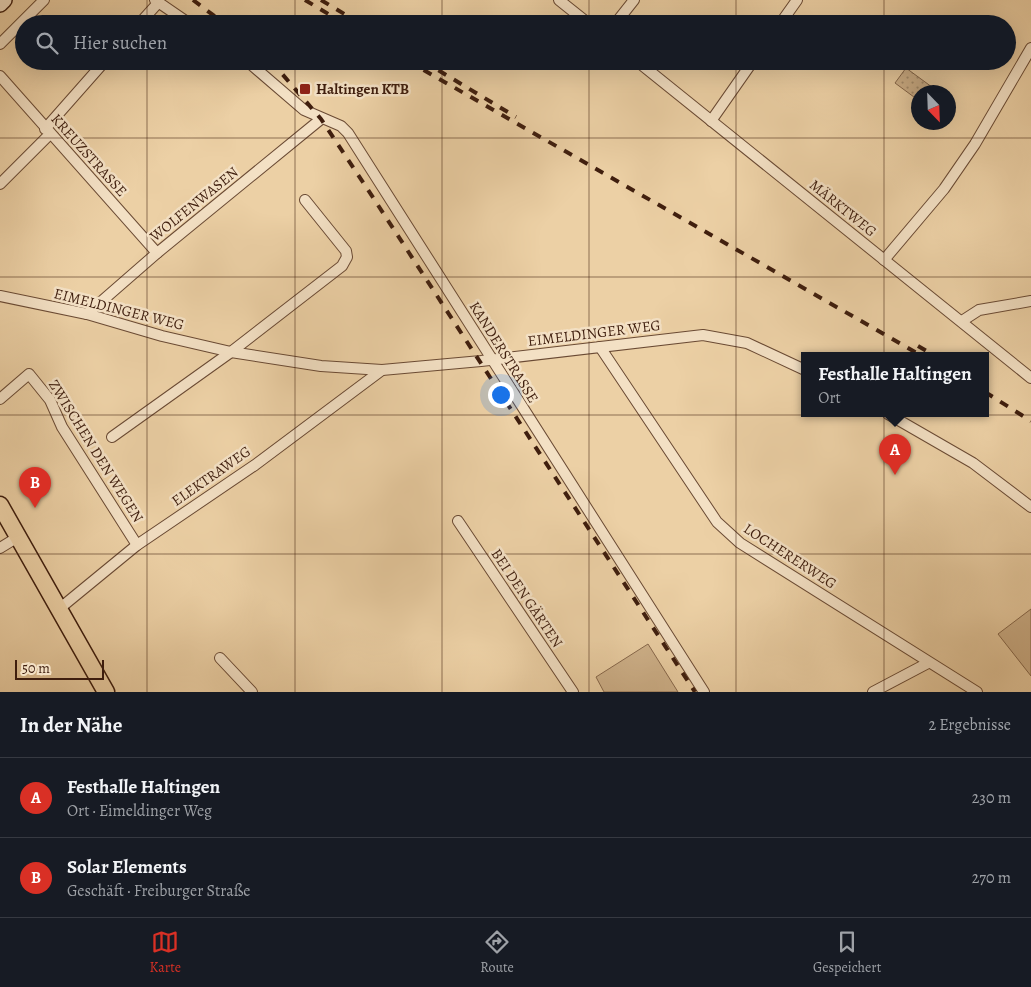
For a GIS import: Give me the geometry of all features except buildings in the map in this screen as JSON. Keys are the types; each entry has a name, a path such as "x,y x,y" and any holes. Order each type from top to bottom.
{"main road":[{"path":"0,505 106,692"}],"street":[{"path":"0,4 4,0"},
{"path":"29,15 44,0"},
{"path":"559,0 578,15"},
{"path":"622,15 634,0"},
{"path":"786,15 797,0"},
{"path":"146,15 157,1 177,15"},
{"path":"0,44 15,29"},
{"path":"884,260 944,190 975,144 1031,48"},
{"path":"0,184 98,70"},
{"name":"KANDERSTRASSE","path":"257,70 304,110 321,119 341,126 348,133 704,692"},
{"name":"MÄRKTWEG","path":"647,70 1031,378"},
{"path":"711,121 748,70"},
{"name":"KREUZSTRASSE","path":"0,76 157,253"},
{"name":"WOLFENWASEN","path":"87,314 157,253 321,119"},
{"path":"112,437 231,352 346,261 346,251 342,244 305,200"},
{"name":"EIMELDINGER WEG","path":"0,296 87,314 162,336 231,352 321,366 382,370 492,360 703,336 747,343 801,368"},
{"path":"962,321 979,310 1031,302"},
{"name":"LOCHERERWEG","path":"600,347 717,522 740,544 977,692"},
{"name":"ELEKTRAWEG","path":"59,609 137,545 255,465 382,370"},
{"name":"ZWISCHEN DEN WEGEN","path":"0,399 29,374 50,400 62,427 137,545"},
{"path":"893,417 972,463 1031,507"},
{"name":"BEI DEN GÄRTEN","path":"458,521 573,692"},
{"path":"0,548 18,537"},
{"path":"220,658 252,692"},
{"path":"873,692 928,663"}],"shaded area":[{"path":"905,70 909,70 929,85 911,85 911,95 895,83"},
{"path":"1031,609 1031,676 998,634"},
{"path":"648,644 678,692 604,692 596,677"}],"railway":[{"path":"193,0 213,15"},
{"path":"305,0 330,15"},
{"path":"321,0 346,15"},
{"path":"279,70 321,119 695,692"},
{"path":"424,70 915,352"},
{"path":"438,70 516,117"},
{"path":"918,346 928,352"},
{"path":"989,395 1031,421"}],"place":[{"name":"Haltingen KTB","path":"305,89"},
{"name":"Festhalle Haltingen","path":"895,475"},
{"name":"Solar Elements","path":"35,508"}]}
